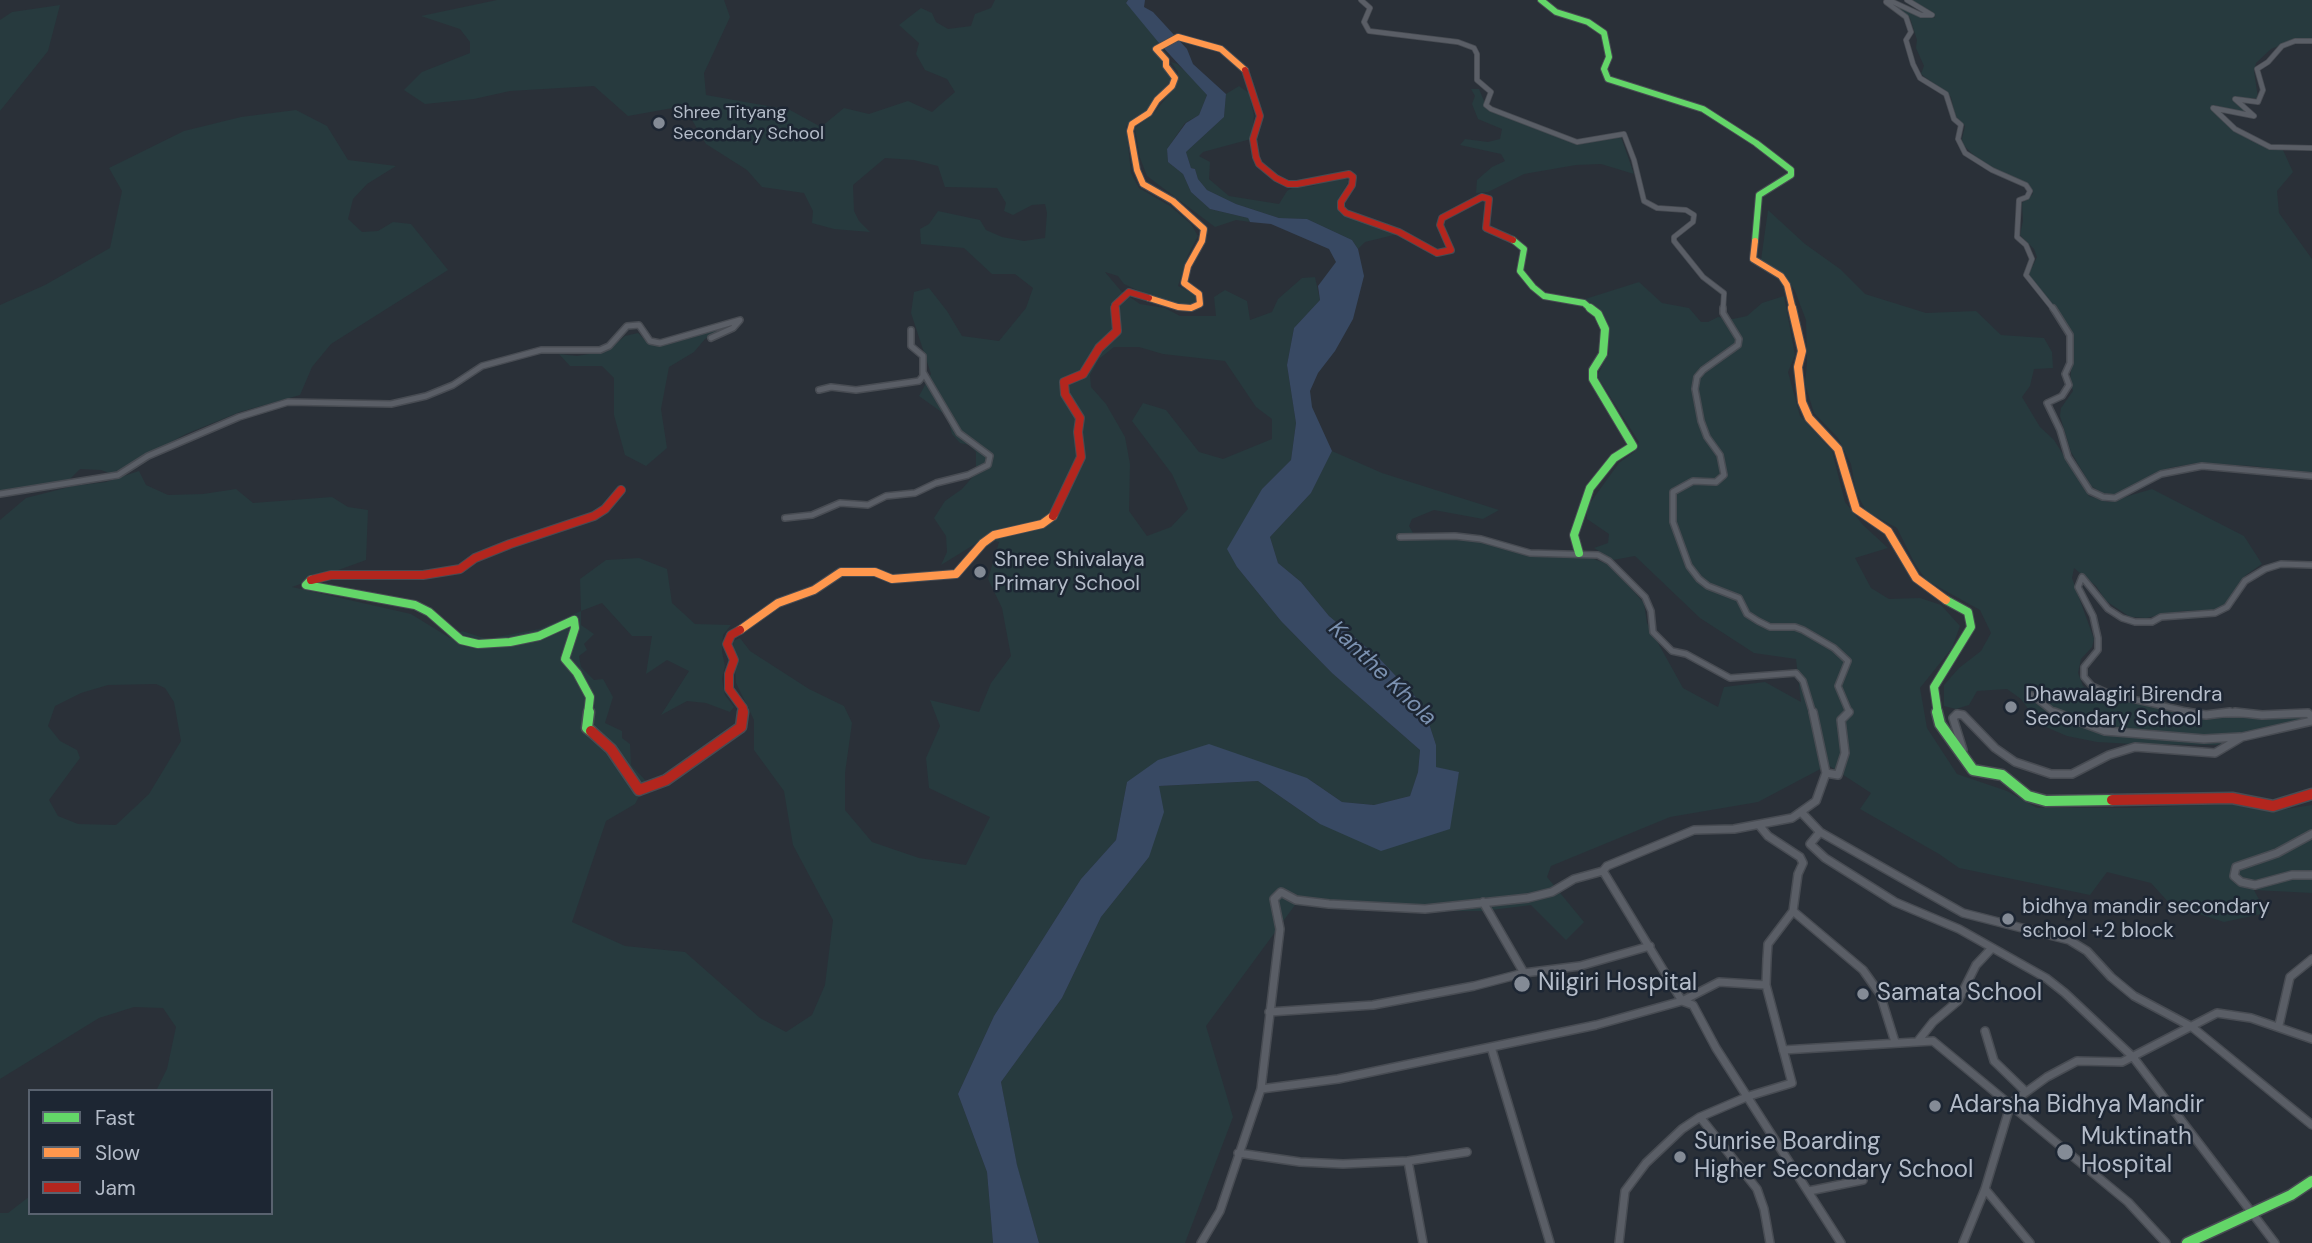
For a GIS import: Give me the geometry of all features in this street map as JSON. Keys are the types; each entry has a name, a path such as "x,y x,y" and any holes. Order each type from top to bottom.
{"street":[{"path":"1361,0 1370,8 1364,22 1369,31 1458,42 1474,48 1477,54 1477,80 1491,92 1486,105 1491,108 1532,123 1569,141 1585,142 1612,134 1625,134 1644,201 1657,208 1686,210 1694,215 1693,222 1674,237 1674,242 1703,277 1724,293 1723,313 1739,339 1738,345 1703,370 1695,389 1701,421 1707,437 1720,455 1724,475 1716,482 1693,481 1673,492 1673,522 1689,566 1699,579 1708,586 1739,598 1747,614 1758,621 1770,627 1795,627 1803,630 1834,648 1849,661 1838,686 1849,712 1842,720 1845,754 1838,775 1826,773"},
{"path":"1542,0 1556,12 1588,22 1604,33 1609,57 1604,69 1608,79 1703,109 1756,143 1791,170 1791,175 1759,195 1754,259 1781,276 1787,285 1802,351 1798,367 1802,402 1809,418 1838,449 1856,509 1888,531 1916,578 1947,601 1968,612 1971,627 1967,637 1934,687 1933,695 1946,737 1973,770 2003,775 2028,796 2046,801 2232,798 2273,806 2312,794"},
{"path":"1907,0 1932,15 1921,15 1894,2 1886,2 1906,17 1911,32 1906,40 1913,64 1920,78 1945,94 1954,119 1961,125 1958,139 1965,153 1992,170 2026,185 2030,191 2026,197 2019,200 2018,211 2017,237 2026,245 2032,259 2026,275 2062,319 2070,335 2070,363 2065,374 2069,385 2062,396 2047,403 2060,430 2068,457 2090,491 2103,497 2115,498 2161,474 2202,466 2312,476"},
{"path":"621,490 605,509 594,516 510,544 475,558 460,569 423,575 331,575 313,578 307,581 306,585 415,605 429,612 461,639 478,644 510,642 539,636 574,621 575,628 565,659 577,673 590,698 587,728 611,749 639,790 666,780 741,727 743,708 729,689 729,674 734,660 727,644 731,635 752,624 778,603 814,590 841,572 875,572 892,579 956,574 994,535 1042,524 1053,516 1081,457 1078,432 1080,418 1065,394 1064,382 1083,374 1098,348 1117,331 1115,305 1129,292 1178,307 1191,308 1200,304 1199,294 1184,283 1188,266 1202,241 1204,229 1173,201 1143,184 1137,170 1130,131 1132,124 1143,119 1172,86 1175,78 1166,66 1166,60 1156,49 1178,37 1221,49 1244,67 1252,84 1260,116 1253,139 1256,158 1259,164 1276,178 1288,184 1349,174 1353,177 1352,185 1341,202 1341,208 1346,214 1399,232 1437,253 1451,250 1440,225 1442,218 1482,197 1489,199 1486,228 1524,249 1520,271 1534,287 1545,296 1584,303 1598,314 1605,329 1603,354 1593,370 1593,379 1633,446 1614,458 1590,488 1573,535 1579,553"},
{"path":"2312,41 2295,41 2282,46 2268,62 2256,69 2263,90 2258,102 2235,99 2254,117 2213,108 2235,129 2270,147 2312,148"},
{"path":"0,494 118,475 148,456 239,417 288,402 391,404 426,396 453,385 482,366 541,350 600,350 609,346 626,326 639,325 650,341 660,342 740,320 733,328 711,338"},
{"path":"819,390 831,387 856,390 913,383 922,379 923,356 911,346 911,330"},
{"path":"785,518 812,515 840,503 868,505 886,496 915,493 936,483 968,475 988,465 990,456 959,433 927,374 923,372"},
{"path":"1201,1243 1220,1211 1261,1088 1280,929 1274,899 1281,892 1296,900 1425,909 1528,898 1552,892 1574,879 1603,872 1607,866 1694,830 1710,831 1759,825 1802,813 1816,801 1826,773 1810,698 1803,681 1796,673 1730,678 1686,654 1672,652 1653,632 1651,611 1645,597 1609,561 1598,555 1579,553 1530,553 1481,539 1455,536 1400,537"},
{"path":"2032,695 2059,716 2105,731 2204,739 2242,737 2312,719 2308,713 2262,715 2232,712 2206,715 2177,711 2141,699 2110,694 2092,686 2084,677 2084,667 2098,650 2098,638 2092,616 2078,587 2082,577 2108,608 2122,618 2136,622 2152,622 2168,616 2215,613 2227,607 2245,581 2265,569 2281,564 2312,565"},
{"path":"1965,758 1953,718 1957,714 1964,715 1995,748 2015,762 2051,774 2072,774 2109,755 2135,747 2215,753 2242,737"},
{"path":"1802,813 1820,832 1963,913 2069,940 2087,951 2111,977 2134,996 2192,1027 2312,1125"},
{"path":"1619,1243 1625,1191 1646,1163 1682,1129 1700,1117 1749,1096 1792,1083 1766,985 1768,944 1793,911 1803,863 1800,857 1768,836 1759,825"},
{"path":"1820,832 1810,844 1825,858 1895,902 1959,929 2065,993 2133,1057 2275,1243"},
{"path":"2312,834 2277,853 2236,867 2234,876 2241,882 2255,884 2292,875 2312,875"},
{"path":"1603,872 1682,1001 1693,1005 1716,1048 1841,1243"},
{"path":"1483,902 1524,973"},
{"path":"1793,911 1863,970 1880,994 1895,1042"},
{"path":"1959,929 1963,913"},
{"path":"1269,1012 1373,1005 1474,986 1524,973 1580,966 1650,946"},
{"path":"1918,1041 1933,1022 1958,1001 1976,965 1992,948"},
{"path":"2279,1025 2290,977 2312,959"},
{"path":"1261,1088 1338,1079 1596,1025 1682,1001 1719,982 1766,985"},
{"path":"1963,1243 1985,1189 2011,1103 2077,1061 2122,1062 2217,1013 2279,1025 2312,1039"},
{"path":"1985,1031 1994,1061 2026,1092"},
{"path":"1783,1050 1933,1041 2128,1202 2166,1243"},
{"path":"1491,1046 1550,1243"},
{"path":"1700,1117 1757,1189 1764,1209 1770,1243"},
{"path":"1238,1153 1300,1162 1343,1164 1408,1161 1467,1152"},
{"path":"1408,1161 1423,1243"},
{"path":"1809,1191 1863,1180"},
{"path":"2188,1243 2312,1181"},
{"path":"1985,1189 2030,1243"}],"green space":[{"path":"497,0 724,0 730,17 704,73 706,95 790,110 821,127 844,108 869,114 908,101 932,112 955,92 947,79 925,70 916,54 919,43 899,25 921,8 932,13 936,22 948,29 971,26 975,14 991,8 995,0 1128,0 1126,3 1160,41 1153,49 1164,61 1172,79 1147,111 1126,126 1131,173 1139,188 1170,206 1191,224 1198,236 1188,255 1178,286 1195,295 1195,305 1184,306 1148,295 1124,284 1118,276 1105,272 1121,291 1140,304 1165,308 1180,316 1216,316 1214,297 1225,290 1247,301 1250,320 1272,312 1278,299 1302,278 1315,277 1320,300 1294,328 1287,365 1296,423 1291,460 1262,489 1237,567 1281,621 1332,673 1420,750 1418,772 1410,796 1375,805 1342,802 1307,778 1127,782 1116,840 1081,879 994,1016 958,1094 987,1172 993,1243 0,1243 0,1213 8,1213 28,1198 28,1215 273,1215 273,1089 157,1089 167,1069 176,1027 163,1008 134,1007 99,1018 0,1079 0,520 26,498 73,486 106,482 139,471 146,485 168,495 236,489 253,503 332,497 348,507 368,510 366,560 292,587 411,614 450,638 462,631 487,639 539,629 581,611 581,625 594,634 584,644 587,650 579,656 581,667 594,680 603,679 613,697 605,723 622,731 622,738 630,744 631,765 647,782 635,804 606,821 572,922 625,946 685,952 760,1018 786,1032 812,1015 825,985 833,920 793,845 784,791 754,750 754,720 736,683 733,641 740,638 750,651 809,689 844,706 852,723 845,773 845,810 872,842 919,858 966,865 990,817 929,788 926,758 940,726 930,700 979,712 991,683 1011,656 1002,608 988,579 999,542 985,538 941,565 947,552 946,536 934,518 945,501 962,489 976,473 976,452 969,445 960,443 952,434 947,416 919,396 931,374 911,313 914,292 929,288 962,336 999,341 1026,308 1033,288 1015,274 992,274 964,248 921,244 920,229 929,224 938,211 980,220 986,230 1002,237 1024,241 1045,238 1045,204 1032,205 1013,215 1004,211 1006,203 997,188 945,187 938,166 914,160 885,158 853,185 854,211 870,232 834,229 812,223 813,211 804,193 762,187 747,170 706,144 684,106 628,116 594,86 510,91 474,99 425,104 404,90 422,72 470,53 470,42 460,29 421,16","holes":["1114,347 1139,347 1163,354 1225,361 1256,407 1272,419 1272,439 1223,459 1199,452 1166,410 1143,403 1132,421 1172,474 1188,509 1171,527 1147,536 1129,511 1130,464 1125,437 1106,404 1091,387 1090,375 1099,359","156,684 165,688 174,702 181,741 149,794 116,825 78,824 58,816 49,800 80,758 77,750 60,741 48,726 55,706 81,693 108,685"]},
{"path":"1910,0 2312,0 2312,39 2294,40 2271,49 2256,63 2254,71 2258,98 2232,99 2251,115 2214,105 2244,133 2282,148 2293,172 2277,191 2279,213 2312,259 2312,474 2253,466 2197,463 2169,468 2116,495 2102,493 2091,486 2071,452 2060,416 2061,408 2073,391 2070,381 2074,342 2071,330 2033,283 2029,274 2037,257 2034,249 2020,235 2023,221 2022,203 2033,194 2030,187 1981,162 1963,145 1965,126 1956,119 1951,97 1921,74 1924,66 1916,48 1917,40 1910,18 1890,3 1935,18 1932,12"},
{"path":"60,5 48,51 0,111 0,20 12,12"},
{"path":"1171,62 1194,79 1207,95 1199,115 1185,123 1167,149 1168,162 1183,174 1191,192 1210,209 1248,218 1250,222 1236,220 1215,227 1147,176 1140,158 1135,128 1153,114 1176,86 1178,72"},
{"path":"1239,86 1249,93 1254,116 1251,139 1203,152 1199,156 1210,162 1209,179 1229,196 1279,204 1292,188 1313,186 1343,176 1349,181 1338,199 1337,208 1340,213 1398,234 1365,242 1358,249 1352,240 1307,219 1279,218 1236,204 1207,190 1198,179 1195,169 1191,168 1186,152 1224,117 1226,94"},
{"path":"1471,89 1479,89 1487,108 1571,142 1583,144 1616,135 1621,137 1634,174 1601,164 1576,165 1524,174 1488,192 1476,193 1477,180 1492,167 1505,161 1501,154 1460,145 1465,139 1488,142 1500,139 1502,129 1478,119 1472,104 1475,96"},
{"path":"296,110 327,126 348,160 396,166 367,184 353,199 348,219 362,232 378,231 393,222 411,224 448,270 331,344 312,367 300,395 240,412 186,434 112,474 101,470 80,469 68,481 0,492 0,305 45,285 110,248 122,191 109,168 184,131 241,117"},
{"path":"1768,210 1805,244 1840,269 1865,294 1926,313 1976,311 2001,335 2044,338 2052,352 2053,368 2034,369 2030,386 2022,397 2040,427 2054,440 2089,496 2108,502 2152,489 2244,536 2262,564 2246,575 2225,604 2215,610 2182,611 2146,618 2130,617 2106,601 2096,586 2074,568 2072,578 2094,639 2092,647 2081,659 2078,673 2083,686 2097,693 2200,717 2306,718 2303,721 2258,729 2217,745 2133,744 2097,742 2067,736 2039,724 2021,699 2007,689 1977,691 1969,705 1956,709 1944,706 1944,685 1959,668 1981,651 1991,633 1980,610 1926,580 1897,528 1866,511 1856,492 1851,464 1838,438 1814,413 1805,384 1806,320 1795,291 1785,275 1761,260"},
{"path":"1639,282 1662,303 1689,308 1701,322 1718,317 1733,319 1747,316 1762,303 1784,296 1795,355 1788,372 1800,416 1832,451 1845,502 1863,525 1888,548 1855,558 1871,588 1889,599 1920,598 1941,605 1960,626 1952,648 1920,688 1927,728 1957,774 2007,791 2037,808 2230,804 2273,811 2312,805 2312,893 2254,890 2266,913 2224,922 2171,905 2151,883 2107,872 2090,895 1959,868 1860,809 1871,793 1828,765 1758,802 1670,817 1551,866 1547,877 1584,922 1566,940 1531,905 1483,911 1367,911 1295,905 1206,1026 1233,1117 1185,1243 1039,1243 1017,1166 1001,1082 1062,998 1101,917 1149,857 1159,786 1258,781 1320,824 1455,790 1459,773 1436,767 1436,745 1423,705 1379,658 1329,616 1301,582 1278,563 1270,537 1311,493 1332,451 1382,473 1499,510 1483,519 1434,510 1412,519 1409,526 1414,535 1455,535 1530,552 1570,550 1610,565 1644,603 1647,623 1683,688 1718,707 1724,687 1765,682 1801,702 1796,659 1754,653 1700,618 1635,556 1613,560 1594,548 1608,543 1609,534 1587,519 1587,507 1619,463 1634,452 1639,442 1597,376 1609,353 1609,336 1601,314 1582,300"},
{"path":"731,325 705,339 694,352 669,367 661,409 667,448 646,466 625,455 614,415 614,378 602,366 570,366 559,354 577,356 607,351 625,336 638,333 646,341 658,345"},
{"path":"639,558 667,569 672,603 695,624 731,625 723,635 722,652 725,695 734,707 730,712 706,703 687,701 661,715 689,671 667,660 646,674 652,636 632,636 602,603 581,611 580,579 606,560"}],"water":[{"name":"Kanthe Khola","path":"1128,0 1145,0 1144,7 1153,12 1187,49 1193,64 1226,94 1224,117 1186,152 1191,168 1195,169 1198,179 1207,190 1236,204 1279,218 1307,219 1352,240 1358,249 1364,276 1353,319 1335,351 1318,373 1310,391 1312,407 1332,451 1311,493 1270,537 1278,563 1301,582 1329,616 1379,658 1423,705 1436,745 1436,767 1459,772 1450,829 1381,851 1320,824 1258,781 1159,786 1164,812 1149,857 1101,917 1062,998 1001,1082 1017,1165 1039,1243 993,1243 987,1172 958,1094 994,1016 1081,879 1116,840 1127,782 1158,760 1209,744 1307,778 1342,802 1374,805 1410,796 1418,772 1420,750 1332,673 1281,621 1237,567 1227,549 1262,489 1291,460 1296,423 1287,365 1294,328 1320,300 1318,286 1336,262 1329,249 1271,224 1250,222 1248,218 1210,209 1191,192 1183,174 1168,162 1167,149 1186,123 1199,115 1207,95 1159,43 1126,3"}],"traffic: fast":[{"path":"1541,0 1556,12 1588,22 1604,33 1609,57 1604,69 1608,79 1703,109 1756,143 1791,170 1791,175 1759,195 1755,241"},
{"path":"1513,240 1524,249 1520,271 1533,287 1544,296 1584,303 1598,314 1605,329 1603,354 1593,370 1593,379 1633,446 1614,458 1590,488 1574,535 1579,553"},
{"path":"311,580 306,585 415,605 429,612 461,640 478,644 510,642 539,636 574,620 575,628 565,659 577,673 590,697 587,728 591,731"},
{"path":"1946,600 1968,612 1971,627 1934,687 1933,695 1940,724 1973,770 2002,775 2028,796 2046,801 2112,800"},
{"path":"2187,1243 2291,1195 2312,1181"}],"traffic: slow":[{"path":"1149,298 1178,307 1191,308 1200,304 1199,294 1184,283 1188,266 1202,241 1204,229 1173,201 1143,184 1137,170 1130,131 1132,124 1149,113 1157,100 1172,86 1175,78 1166,66 1166,60 1156,49 1178,37 1221,49 1245,70"},
{"path":"1755,241 1753,259 1781,276 1787,285 1802,351 1798,367 1802,402 1809,418 1838,449 1856,509 1888,531 1916,578 1946,600"},
{"path":"740,630 778,603 814,590 841,572 875,572 892,579 956,574 983,543 994,535 1042,524 1053,516"}],"traffic: jam":[{"path":"1245,70 1260,116 1253,139 1256,157 1259,164 1276,178 1288,184 1297,184 1349,174 1353,177 1352,185 1341,202 1341,208 1346,213 1399,232 1437,253 1451,250 1440,225 1442,218 1482,197 1489,199 1486,228 1513,240"},
{"path":"1053,516 1081,457 1078,432 1080,418 1065,394 1064,382 1083,374 1099,348 1117,331 1115,305 1129,292 1149,298"},
{"path":"311,580 331,575 423,575 460,569 475,558 510,544 594,516 605,509 621,490"},
{"path":"591,731 611,749 639,790 666,780 741,727 743,708 729,689 729,674 734,660 727,644 731,635 740,630"},
{"path":"2112,800 2232,798 2273,806 2312,794"}],"place":[{"name":"Shree Tityang Secondary School","path":"659,123"},
{"name":"Shree Shivalaya Primary School","path":"980,572"},
{"name":"Dhawalagiri Birendra Secondary School","path":"2011,707"},
{"name":"bidhya mandir secondary school +2 block","path":"2008,919"},
{"name":"Nilgiri Hospital","path":"1522,984"},
{"name":"Samata School","path":"1863,994"},
{"name":"Adarsha Bidhya Mandir","path":"1935,1106"},
{"name":"Muktinath Hospital","path":"2065,1152"},
{"name":"Sunrise Boarding Higher Secondary School","path":"1680,1157"}]}
